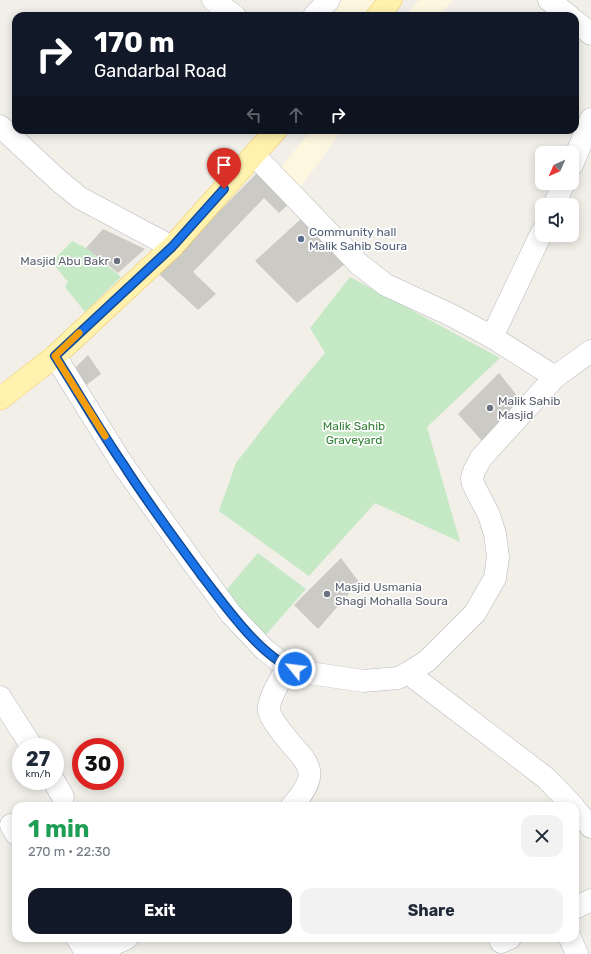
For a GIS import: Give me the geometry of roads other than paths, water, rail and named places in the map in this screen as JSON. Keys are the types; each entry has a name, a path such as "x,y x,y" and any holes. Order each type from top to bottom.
{"main road":[{"path":"380,12 391,0"},
{"path":"0,400 55,356 172,247 272,134"}],"street":[{"path":"213,0 230,12"},
{"path":"318,12 329,0"},
{"path":"549,0 564,12"},
{"path":"579,24 591,34"},
{"path":"579,148 591,119"},
{"path":"0,126 58,180 80,198 172,247"},
{"path":"254,155 360,265 386,285 451,315 492,337 555,377"},
{"path":"492,337 537,242"},
{"path":"55,356 123,465 192,562 231,614 265,650 287,667 304,672 363,681 398,678 408,674 427,661 475,613 495,578 498,557 495,534 489,515 473,484 472,478 481,458 555,377 591,350"},
{"path":"287,667 270,702 269,711 272,718 303,757 310,774 308,785 295,802"},
{"path":"408,674 546,778 569,802"},
{"path":"0,697 26,738"},
{"path":"579,814 591,827"},
{"path":"579,906 591,900"},
{"path":"80,942 87,954"},
{"path":"93,954 118,942"},
{"path":"572,942 577,954"}],"place":[{"name":"Community hall Malik Sahib Soura","path":"301,239"},
{"name":"Masjid Abu Bakr","path":"117,261"},
{"name":"Malik Sahib Masjid","path":"490,408"},
{"name":"Masjid Usmania Shagi Mohalla Soura","path":"327,594"}],"park label":[{"name":"Malik Sahib Graveyard","path":"354,433"}]}
